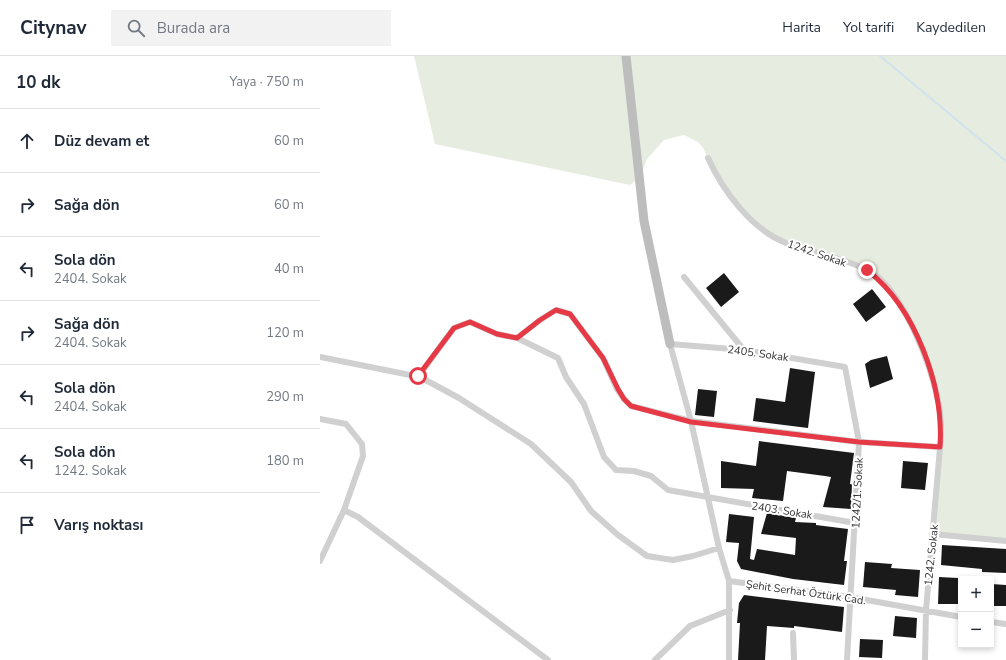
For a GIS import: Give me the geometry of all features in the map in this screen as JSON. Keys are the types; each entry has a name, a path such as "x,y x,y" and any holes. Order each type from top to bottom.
{"street":[{"path":"626,56 644,221 670,344 691,422 719,548 729,581"},
{"name":"1242. Sokak","path":"708,158 722,184 738,205 751,219 772,235 785,242 867,270 880,280 892,293 916,336 934,381 940,407 940,447 934,534 926,610 924,660"},
{"path":"684,277 744,350"},
{"path":"517,338 540,320 556,310 570,314 603,358 620,394 631,406 691,422 859,442 940,447"},
{"name":"2403. Sokak","path":"418,376 454,328 470,322 497,334 517,338 558,358 566,377 584,404 594,434 604,457 616,470 651,476 668,490 855,523"},
{"name":"2405. Sokak","path":"670,344 744,350 845,366"},
{"path":"320,357 418,376 459,398 531,444 571,482 591,511 618,535 647,556 673,560 719,548"},
{"name":"1242/1. Sokak","path":"845,366 859,442 847,660"},
{"path":"320,419 346,424 362,444 363,456 344,510 320,561"},
{"path":"344,510 358,517 548,660"},
{"path":"934,534 1006,541"},
{"name":"Şehit Serhat Öztürk Cad.","path":"729,660 729,581 850,597 958,616"},
{"path":"655,660 690,626 730,610"},
{"path":"994,622 1006,624"},
{"path":"793,633 794,660"}],"shaded area":[{"path":"414,56 1006,56 1006,541 933,534 940,407 928,363 892,293 867,270 785,242 751,219 714,171 703,148 698,142 684,135 664,140 647,159 640,177 630,185 435,144"}],"building":[{"path":"724,273 739,292 721,307 706,288"},
{"path":"872,289 886,307 866,322 853,304"},
{"path":"887,356 893,379 870,388 865,364 871,360"},
{"path":"790,368 815,372 808,428 753,421 756,398 785,402"},
{"path":"698,389 717,391 714,417 695,415"},
{"path":"759,441 854,453 850,484 852,484 851,509 823,507 831,477 825,476 787,471 783,501 752,498 754,489 721,488 721,461 756,466"},
{"path":"903,461 928,463 925,490 901,488"},
{"path":"767,513 796,518 795,522 816,523 816,525 848,529 844,561 847,561 844,585 793,579 741,569 737,561 739,543 726,542 729,514 754,517 750,559 754,560 757,549 795,555 796,538 761,534"},
{"path":"942,545 1006,549 1006,573 982,572 982,569 941,565"},
{"path":"865,562 892,564 891,568 920,570 918,597 895,595 896,590 863,587"},
{"path":"939,577 958,578 958,604 938,604"},
{"path":"994,584 1006,585 1006,606 994,606"},
{"path":"744,595 844,607 842,632 794,626 794,628 767,626 765,660 738,660 740,623 737,623 739,603"},
{"path":"895,616 917,618 916,638 893,636"},
{"path":"860,639 883,640 882,658 859,657"}],"waterway":[{"path":"880,56 1006,161"}],"route":[{"path":"418,376 454,328 470,322 497,334 517,338 540,320 556,310 570,314 603,358 618,389 624,399 631,406 691,422 859,442 940,447 940,407 928,363 916,336 892,293 880,280 867,270"}]}
